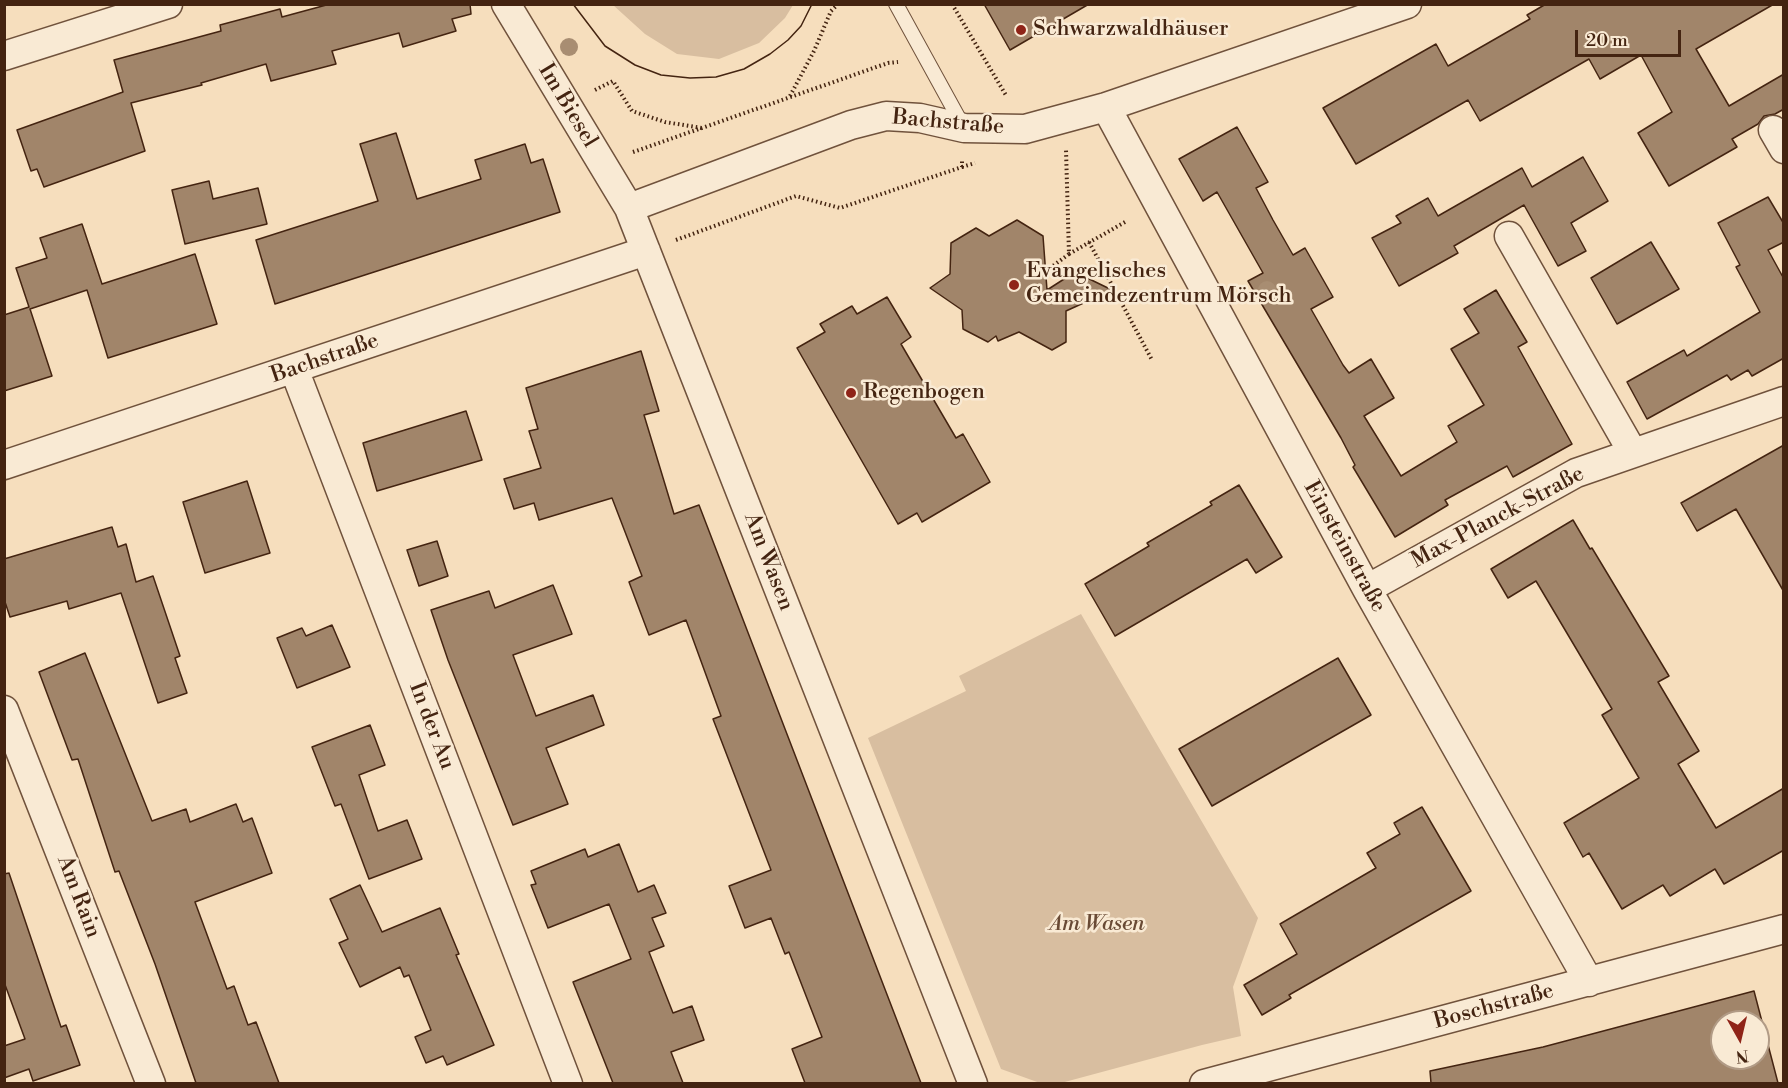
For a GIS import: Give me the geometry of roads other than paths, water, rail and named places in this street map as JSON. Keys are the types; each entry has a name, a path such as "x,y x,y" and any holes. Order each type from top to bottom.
{"street":[{"path":"4,56 168,4"},
{"name":"Im Biesel","path":"506,4 629,208"},
{"name":"Bachstraße","path":"629,208 869,120 886,116 920,118 964,128 1025,129 1106,107 1407,4"},
{"name":"Einsteinstraße","path":"1106,107 1366,589 1589,982"},
{"name":"Am Wasen","path":"629,208 973,1083"},
{"path":"1509,236 1633,453"},
{"name":"Bachstraße","path":"4,465 646,251"},
{"name":"In der Au","path":"294,369 568,1083"},
{"name":"Max-Planck-Straße","path":"1366,589 1576,473 1784,401"},
{"name":"Am Rain","path":"4,710 151,1083"},
{"name":"Boschstraße","path":"1218,1081 1784,929"}],"lane":[{"path":"896,4 964,128"}],"tram line":[{"path":"573,4 605,46 635,65 661,75 690,78 716,77 744,69 770,54 801,26 812,4"}],"place":[{"name":"Schwarzwaldhäuser","path":"1021,30"},
{"name":"Evangelisches Gemeindezentrum Mörsch","path":"1014,285"},
{"name":"Regenbogen","path":"851,393"}]}
